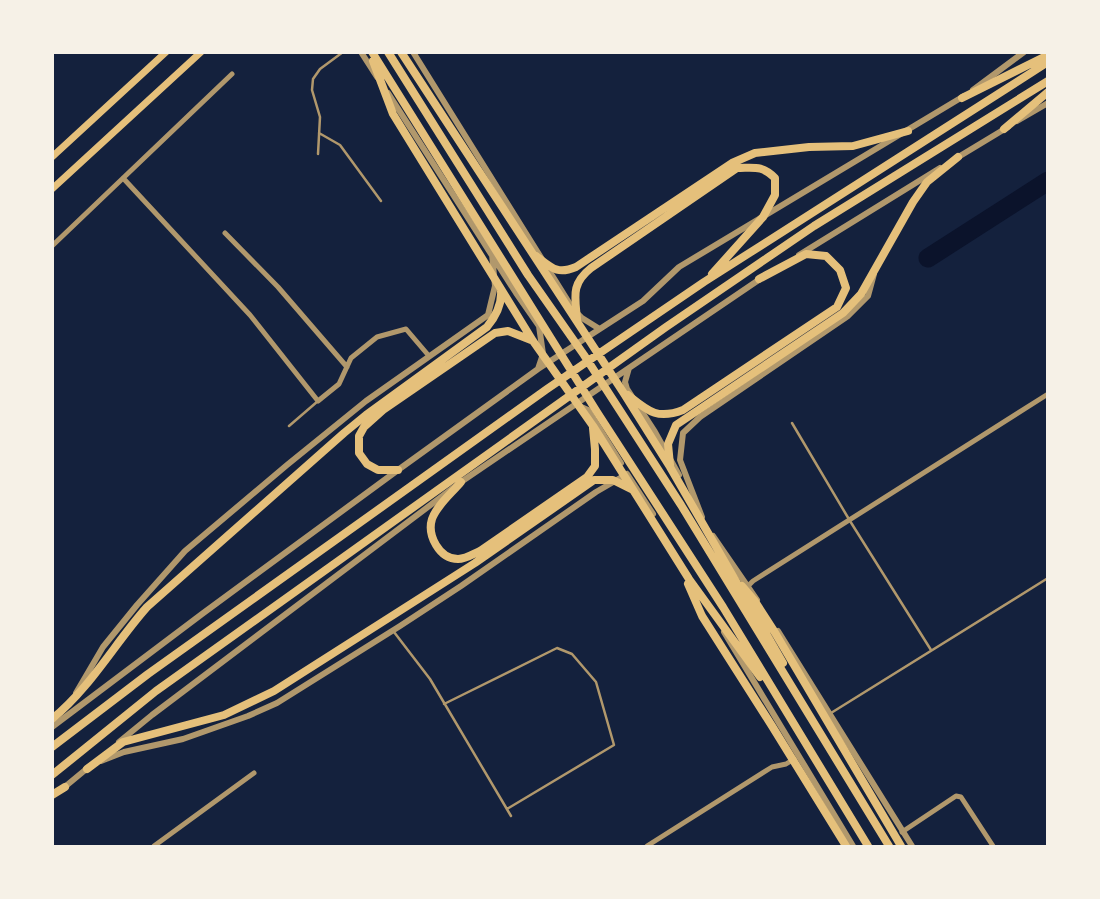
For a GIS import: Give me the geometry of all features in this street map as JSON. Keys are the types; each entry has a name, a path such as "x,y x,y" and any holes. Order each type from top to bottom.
{"highway":[{"path":"371,52 392,114 533,341 593,426 681,566 794,723"},
{"path":"371,52 794,723 868,846"},
{"path":"388,52 528,275 584,355 608,395 681,505 889,846"},
{"path":"401,52 670,467 725,565 780,657 836,759"},
{"path":"962,98 1048,55"},
{"path":"52,746 148,674 555,384 704,282 1048,62"},
{"path":"52,775 156,690 666,327 814,226 1048,81"},
{"path":"1004,129 1048,92"},
{"path":"532,253 557,271 566,272 755,153 809,147 854,146 908,131"},
{"path":"670,467 668,444 676,425 861,294 913,202 927,182 958,157"},
{"path":"577,321 576,287 582,275 734,166 757,167 767,170 775,178 775,195 763,217 704,282"},
{"path":"623,392 649,412 670,415 683,410 840,310 846,288 840,270 826,256 806,254 759,279"},
{"path":"52,719 90,681 147,606 186,574 351,426 487,327 495,317 502,299 501,289"},
{"path":"398,470 378,470 367,464 359,453 359,436 364,427 383,410 495,333 508,331 525,336 533,341"},
{"path":"461,482 436,511 430,529 433,542 444,553 457,560 480,551 588,477 595,466 593,426"},
{"path":"87,768 123,742 224,715 274,691 474,564 594,480 613,480 633,490"},
{"path":"725,565 754,600 774,631 901,846"},
{"path":"681,566 702,616 846,846"},
{"path":"52,796 65,787"}],"main road":[{"path":"52,157 166,52"},
{"path":"52,189 201,52"}],"street":[{"path":"361,52 539,326 543,354 538,369"},
{"path":"413,52 573,309 582,318 598,328"},
{"path":"52,727 398,470 538,369 643,300 680,267 962,98 1024,52"},
{"path":"52,246 232,74"},
{"path":"65,787 152,715 461,482 759,279 1048,103"},
{"path":"123,178 250,315 318,402 339,384 351,358 377,337 406,329 429,356"},
{"path":"225,233 278,287 347,367"},
{"path":"70,703 102,647 185,551 366,401 488,315 495,286 492,254"},
{"path":"702,517 680,460 683,434 700,417 848,316 868,296 875,271"},
{"path":"629,368 625,382 627,389 655,432 709,530 771,620 912,846"},
{"path":"748,586 753,581 1048,394"},
{"path":"576,404 588,410 853,846"},
{"path":"95,763 124,752 183,739 248,716 277,703 461,586 596,492 627,474"},
{"path":"647,846 772,767 786,764 799,757"},
{"path":"154,846 254,773"},
{"path":"902,832 956,796 961,797 993,846"}],"lane":[{"path":"318,154 320,117 312,90 314,79 320,69 343,52"},
{"path":"319,133 340,145 381,201"},
{"path":"289,426 318,402"},
{"path":"792,423 850,521 931,650"},
{"path":"830,714 1048,578"},
{"path":"393,630 430,679 511,816"},
{"path":"444,704 556,648 572,654 596,682 614,745 506,809"}],"waterway":[{"path":"928,258 1048,181"}]}
